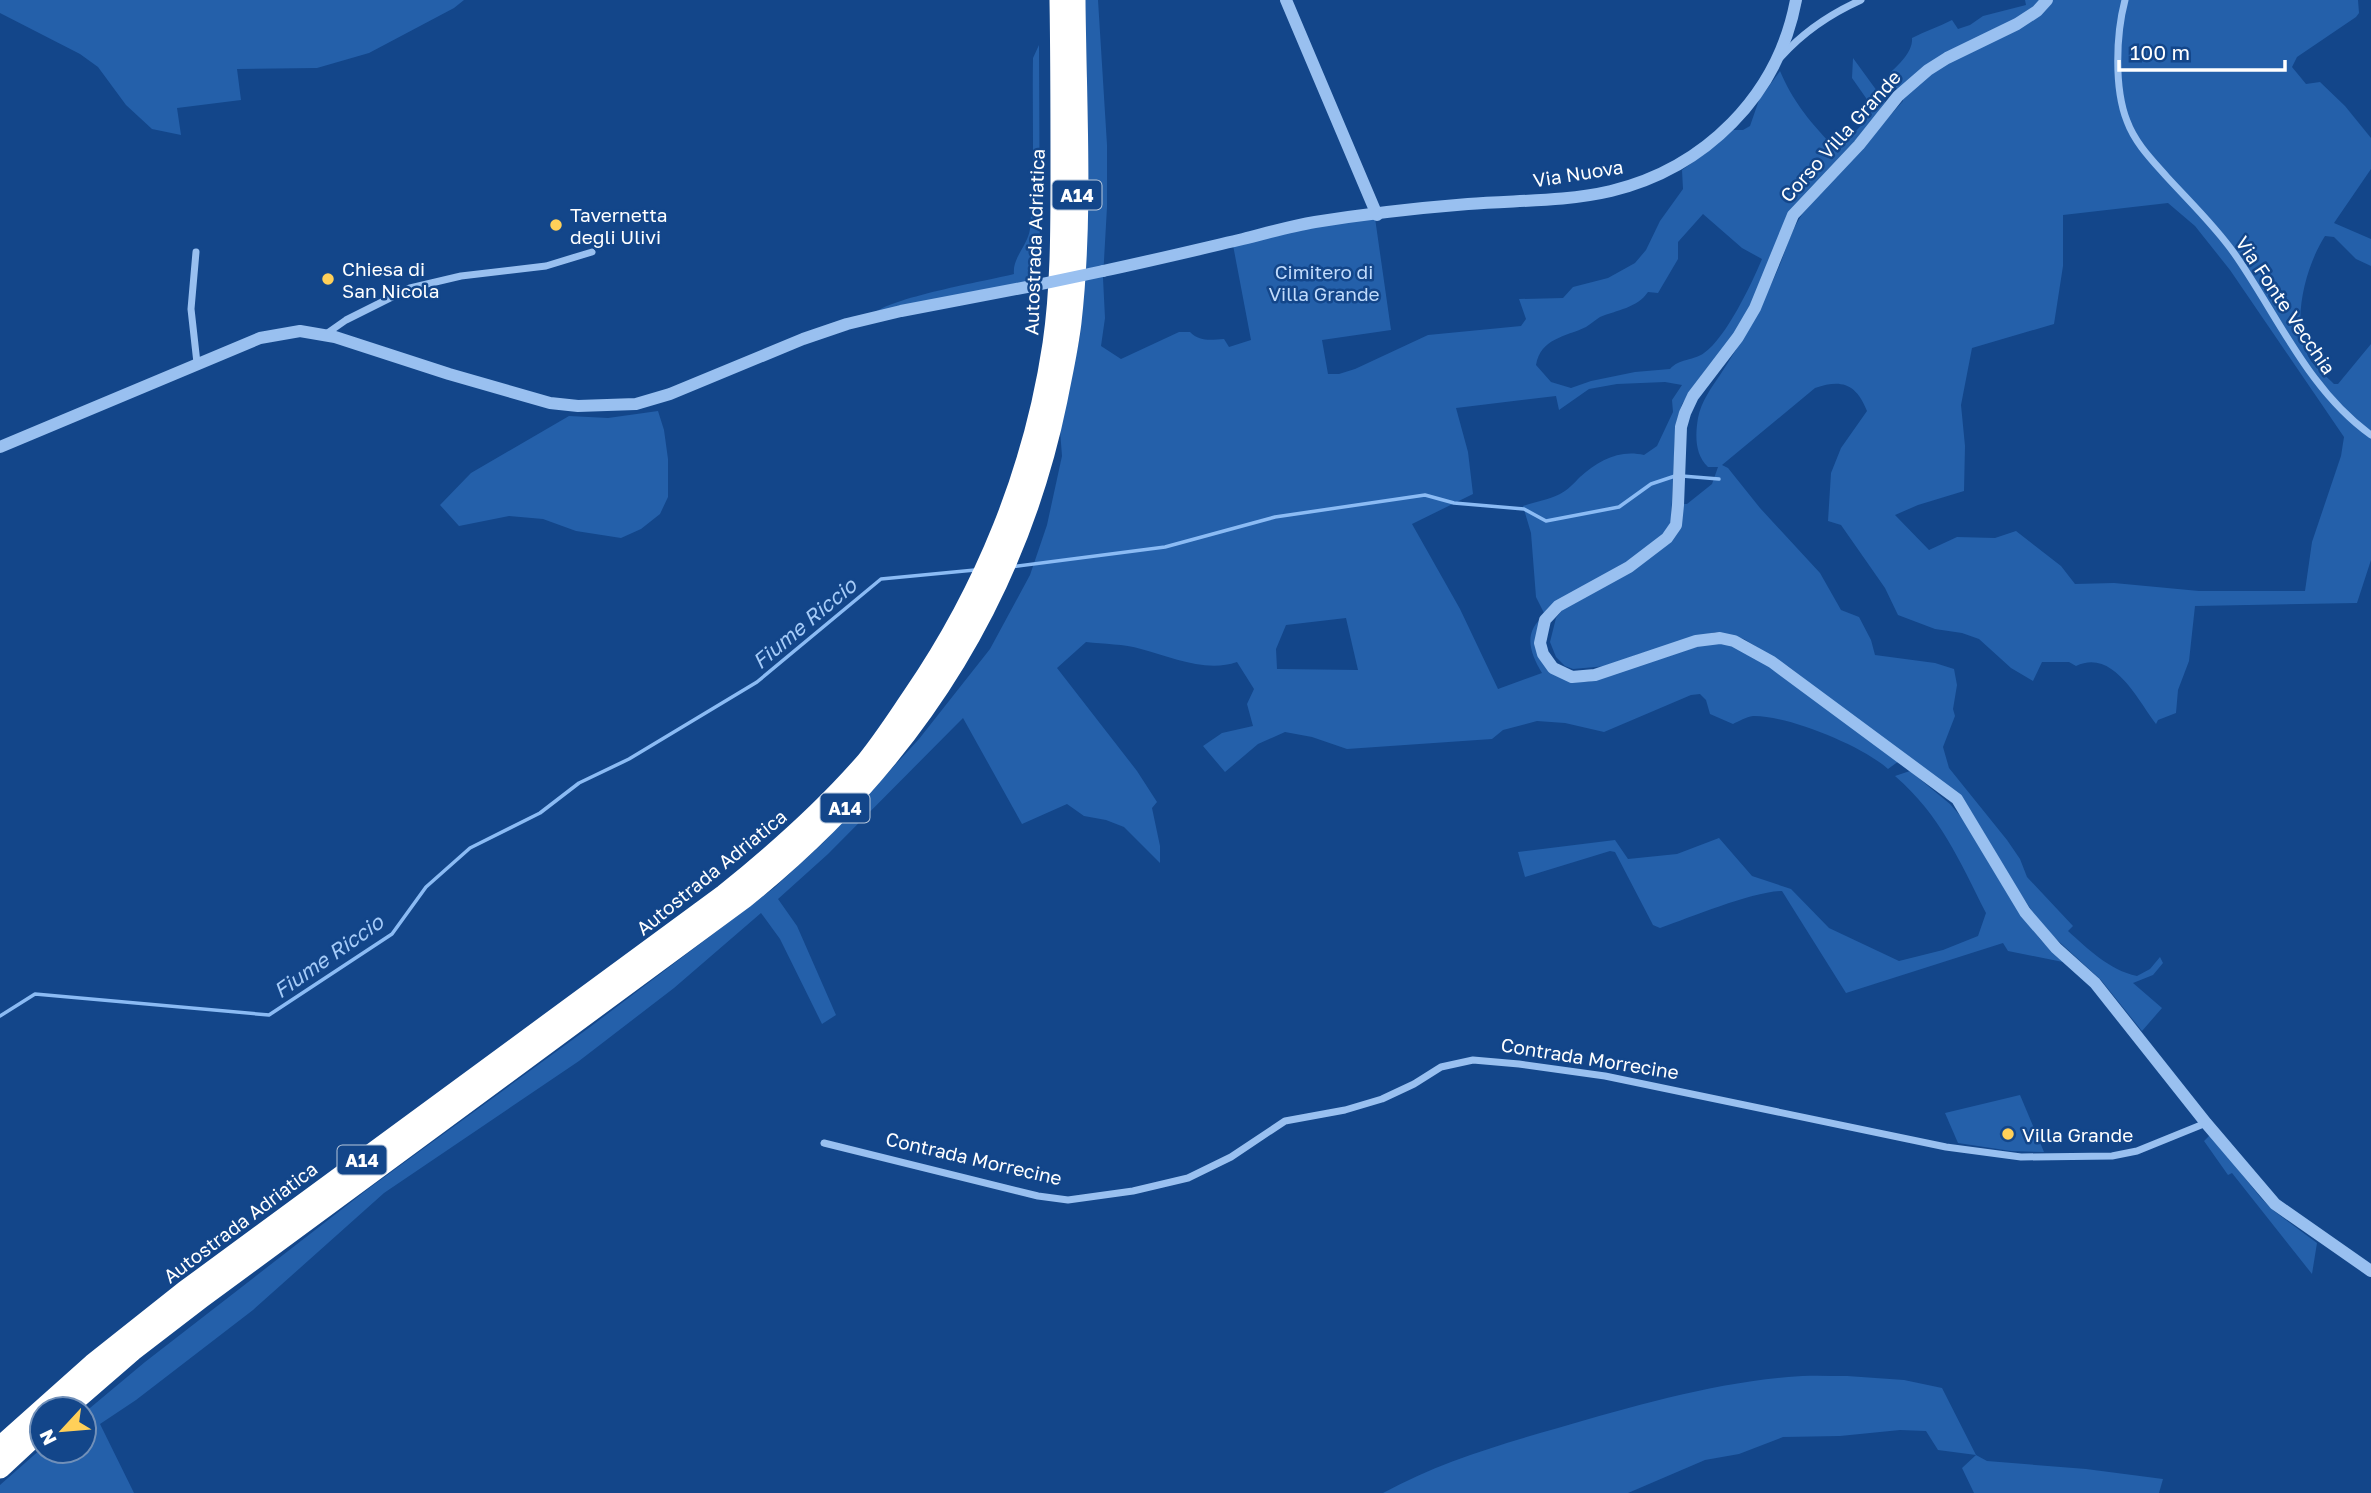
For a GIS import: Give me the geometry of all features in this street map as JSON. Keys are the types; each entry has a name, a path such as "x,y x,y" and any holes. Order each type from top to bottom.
{"highway":[{"name":"Autostrada Adriatica","path":"1052,386 1060,248 1060,0"},
{"name":"Autostrada Adriatica","path":"82,1395 201,1298 766,871 902,726 979,584 1003,530 1068,345 1075,263 1075,0"},
{"name":"Autostrada Adriatica","path":"0,1447 93,1364 185,1291 740,892"},
{"path":"0,1468 28,1442"}],"street":[{"path":"1286,0 1377,215"},
{"name":"Via Nuova","path":"1778,60 1796,0"},
{"name":"Via Nuova","path":"0,447 197,363 260,338 282,333 300,331 325,334 550,403 578,406 636,404 670,394 803,339 847,324 901,311 1103,271 1314,222 1466,204 1560,199 1608,191 1655,177 1682,163 1713,140 1738,117 1778,60 1796,40 1819,22 1861,0"},
{"name":"Corso Villa Grande","path":"2047,0 2017,24 1947,58 1918,78 1898,96 1859,145 1793,215 1755,308 1738,337 1693,396 1681,427 1676,525 1667,538 1629,568 1558,606 1545,620 1540,643 1548,662 1561,673 1572,677 1595,675 1696,640 1720,638 1734,641 1772,662 1957,799 2025,912 2056,948 2095,983 2206,1123"},
{"name":"Via Fonte Vecchia","path":"2125,0 2121,18 2119,79 2127,121 2143,150 2233,251 2308,370 2358,426 2371,435"},
{"path":"196,252 191,309 197,363"},
{"path":"325,334 358,313 410,288 461,276 546,266 592,252"},
{"name":"Contrada Morrecine","path":"824,1143 1038,1196 1068,1200 1133,1191 1188,1178 1231,1157 1285,1121 1313,1117 1382,1099 1441,1067 1473,1060 1605,1076 1946,1147 2021,1157 2112,1156 2137,1151 2206,1123"},
{"path":"2206,1123 2275,1204 2371,1272"}],"green space":[{"path":"0,0 464,0 454,8 369,53 317,68 237,69 241,100 177,108 181,135 152,129 126,105 98,67 80,54 0,13"},
{"name":"Cimitero di Villa Grande","path":"1085,0 1098,0 1107,145 1103,278 1105,318 1101,346 1121,359 1179,332 1190,332 1206,340 1224,339 1229,347 1251,340 1233,245 1319,225 1375,218 1391,330 1322,340 1328,374 1355,369 1428,335 1521,326 1526,319 1519,299 1563,298 1573,287 1608,278 1635,263 1646,250 1660,221 1683,189 1682,170 1732,130 1743,130 1750,126 1759,100 1780,71 1795,100 1814,125 1829,142 1840,143 1865,121 1871,112 1866,98 1852,78 1853,58 1885,102 1870,125 1794,207 1765,277 1735,335 1706,369 1682,404 1675,436 1671,522 1663,535 1619,568 1556,604 1538,647 1572,682 1588,682 1606,677 1655,658 1711,643 1751,650 1899,761 1888,769 1843,742 1804,726 1768,717 1753,716 1733,724 1710,714 1706,700 1700,694 1691,695 1604,732 1565,723 1537,721 1503,730 1492,739 1347,749 1312,737 1285,732 1258,744 1225,772 1203,746 1222,733 1253,726 1247,704 1254,689 1237,662 1201,665 1134,647 1086,642 1057,668 1137,771 1157,802 1152,808 1160,846 1160,863 1124,827 1084,816 1067,804 1022,824 963,718 828,854 778,899 797,926 836,1015 822,1024 780,939 761,913 674,988 579,1061 384,1193 253,1310 136,1400 100,1424 134,1493 0,1493 0,1485 28,1460 28,1465 98,1465 98,1401 368,1189 774,888 824,842 919,739 990,649 1030,575 1047,525 1062,456 1060,430 1080,336 1087,235","holes":["1703,214 1742,248 1762,259 1738,309 1721,335 1700,356 1678,363 1670,369 1635,372 1571,388 1551,382 1536,365 1548,344 1586,327 1600,317 1632,305 1648,292 1658,293 1678,259 1678,242","1665,382 1682,385 1672,400 1673,412 1657,446 1644,455 1618,455 1602,461 1560,494 1523,506 1531,533 1536,597 1545,615 1533,628 1530,642 1542,673 1498,689 1460,609 1412,524 1473,494 1468,452 1456,408 1556,396 1559,410 1589,389 1617,384","1346,618 1358,670 1277,669 1276,649 1286,625"]},
{"path":"2025,0 2358,0 2359,13 2356,17 2297,57 2292,67 2306,84 2320,82 2345,106 2371,138 2371,169 2334,223 2371,239 2371,266 2356,259 2334,237 2325,236 2311,264 2300,315 2304,347 2311,361 2334,384 2338,384 2371,344 2371,560 2357,603 2195,606 2189,661 2178,690 2176,713 2158,720 2156,724 2123,679 2101,664 2089,662 2076,666 2069,662 2042,662 2033,681 2011,668 1979,639 1935,629 1898,615 1885,588 1841,525 1828,521 1831,473 1841,448 1867,411 1853,389 1840,384 1815,388 1722,465 1728,468 1760,508 1820,573 1841,610 1859,617 1871,640 1875,655 1935,663 1954,669 1957,685 1953,709 1955,716 1943,747 1949,768 2007,840 2020,859 2027,877 2073,926 2068,931 2083,945 2108,964 2137,976 2150,969 2160,957 2163,963 2153,975 2133,983 2162,1008 2142,1031 2101,980 2042,926 1967,805 1789,667 1744,639 1715,632 1607,666 1573,669 1565,666 1556,657 1550,642 1556,618 1563,609 1664,546 1682,504 1687,504 1712,484 1718,467 1708,467 1701,457 1696,432 1699,412 1756,314 1803,213 1903,101 1889,74 1908,53 1912,38 1952,20 1958,29 1983,16 2026,5","holes":["2168,203 2195,226 2230,270 2344,437 2341,456 2312,542 2305,591 2199,591 2114,583 2075,584 2061,566 2016,531 1995,538 1957,537 1929,550 1895,515 1964,491 1965,446 1961,405 1972,348 2054,324 2063,266 2063,215"]},
{"path":"1039,45 1040,279 872,315 916,296 1014,274 1015,262 1030,229 1033,58"},
{"path":"658,411 668,459 668,497 660,514 641,529 621,538 576,531 543,519 509,516 459,526 440,505 471,473 569,416 608,418"},
{"path":"1910,771 1950,804 1963,819 2015,906 2040,939 2063,962 2008,951 2003,943 1846,993 1782,891 1738,900 1660,928 1653,925 1615,852 1610,851 1525,877 1518,852 1615,840 1628,859 1677,854 1719,838 1752,876 1791,889 1829,928 1899,961 1943,950 1978,936 1986,913 1937,823 1895,776"},
{"path":"2020,1095 2044,1152 2011,1151 1958,1143 1945,1113"},
{"path":"2210,1135 2261,1198 2317,1243 2312,1274 2232,1173 2228,1175 2204,1141"},
{"path":"1847,1376 1904,1380 1942,1388 1976,1455 1938,1450 1926,1431 1783,1437 1739,1454 1705,1460 1628,1493 1383,1493 1469,1456 1643,1404 1759,1380"},
{"path":"1976,1455 1987,1461 2086,1469 2163,1479 2159,1493 1974,1493 1962,1468"}],"waterway":[{"name":"Fiume Riccio","path":"1011,567 1165,547 1275,517 1425,495 1454,503 1524,509 1546,521 1619,507 1651,484 1675,476"},
{"name":"Fiume Riccio","path":"1682,476 1719,479"},
{"name":"Fiume Riccio","path":"0,1016 35,994 269,1015 392,934 426,887 470,848 540,813 579,783 629,759 757,682 881,579 975,570"}],"place":[{"name":"Tavernetta degli Ulivi","path":"556,225"},
{"name":"Chiesa di San Nicola","path":"328,279"},
{"name":"Villa Grande","path":"2008,1134"}]}
